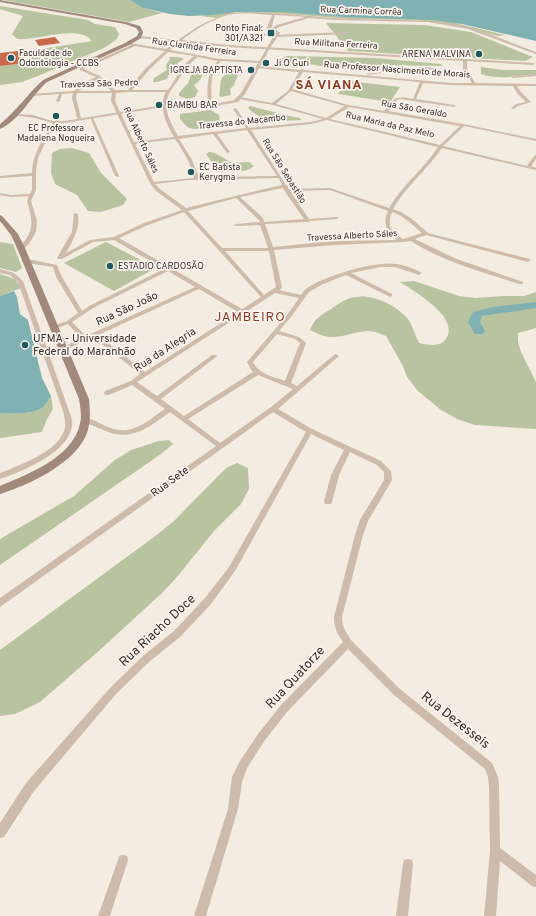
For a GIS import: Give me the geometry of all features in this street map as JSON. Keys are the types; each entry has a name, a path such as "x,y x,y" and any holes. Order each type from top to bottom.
{"main road":[{"path":"0,1 126,23 139,28 141,32 139,37 127,44 49,79 38,87 15,115 0,127"},
{"path":"0,217 14,234 27,261 84,399 87,410 82,435 71,450 45,470 0,490"}],"street":[{"name":"Rua Carmina Corrêa","path":"130,92 147,69 166,51 207,23 225,15 236,13 274,13 347,19 417,20 457,25 485,32 536,53"},
{"path":"271,29 274,13"},
{"path":"271,29 312,16"},
{"path":"15,115 79,118 120,114 164,106 210,105 238,100 274,35 278,32 271,29"},
{"path":"246,34 274,35 346,33"},
{"name":"Rua Militana Ferreira","path":"139,37 268,48 533,64"},
{"name":"Rua Clarinda Ferreira","path":"127,44 220,60 260,62"},
{"path":"114,92 99,78 81,69 134,45"},
{"path":"197,179 194,167 176,138 164,106 168,90 177,80 186,64 198,56"},
{"path":"465,59 465,69 474,84"},
{"path":"210,105 209,83 214,65 220,60"},
{"name":"Rua Professor Nascimento de Morais","path":"257,67 422,82 536,85"},
{"path":"273,104 286,96 302,70"},
{"path":"356,75 400,70 439,70"},
{"path":"513,77 536,75"},
{"path":"79,118 74,98 75,92 86,83 99,78"},
{"path":"414,100 422,82"},
{"path":"513,108 517,105 529,102 518,92 514,84"},
{"name":"Travessa São Pedro","path":"31,95 75,92 168,90"},
{"name":"Rua São Geraldo","path":"291,90 348,106 463,125 536,140"},
{"name":"Rua Alberto Sáles","path":"114,92 113,101 152,183 158,190 185,210 264,298"},
{"path":"58,101 61,93"},
{"path":"385,112 397,98 454,106"},
{"name":"Rua Maria da Paz Melo","path":"238,100 273,104 327,119 442,145 536,169"},
{"name":"Travessa do Macambo","path":"133,143 311,123 327,119 348,106"},
{"name":"Rua São Sebastião","path":"235,109 308,221"},
{"path":"33,116 55,122 111,115"},
{"path":"90,118 117,176"},
{"path":"21,248 31,237 35,224 30,201 34,190 36,158 55,122"},
{"path":"403,241 390,234 388,218 390,209 412,179 430,161 442,145 463,125"},
{"path":"214,133 228,152"},
{"path":"45,140 74,139"},
{"path":"528,167 536,156"},
{"path":"0,178 34,174"},
{"path":"152,183 197,179 280,177"},
{"path":"60,258 92,241 115,238 140,226 185,210 237,197 287,188 325,188 390,209 410,220 426,234 528,260"},
{"path":"0,194 12,196 31,195"},
{"path":"237,197 259,215 263,223 271,249 279,288 274,291"},
{"path":"55,266 74,233 77,224 76,214"},
{"path":"236,225 337,218"},
{"name":"Travessa Alberto Sáles","path":"221,250 271,249 334,243 403,241 413,240 417,236 426,234"},
{"path":"115,238 242,312"},
{"path":"413,240 428,249 455,261 521,282"},
{"path":"27,261 55,266"},
{"path":"297,388 255,370 250,362 276,332 307,291 321,283 346,273 389,264 419,273"},
{"path":"55,266 59,277 81,314"},
{"path":"54,327 70,322 81,314 168,269"},
{"path":"0,271 12,274 20,280 66,411 69,424 68,430 63,439 51,450 27,465 0,476"},
{"path":"346,273 390,295"},
{"name":"Rua São João","path":"63,349 199,287"},
{"path":"274,291 302,297"},
{"name":"Rua da Alegria","path":"107,394 133,382 274,291"},
{"path":"70,322 85,339"},
{"path":"276,332 297,338 303,343 287,384"},
{"path":"94,335 145,374"},
{"path":"157,399 214,356"},
{"name":"Rua Sete","path":"0,604 272,409 336,356"},
{"path":"184,419 255,370"},
{"path":"133,382 220,446"},
{"path":"86,421 93,421 114,432 125,434 138,430 170,409"},
{"path":"272,409 310,431 379,463 387,471 388,480 364,520 338,617 338,624 341,633 348,643"},
{"name":"Rua Riacho Doce","path":"0,833 30,787 113,691 147,658 177,634 208,601 232,569 310,431"},
{"path":"328,502 335,475 348,449"},
{"name":"Rua Dezesseis","path":"348,643 397,692 489,766 493,777 494,787 495,851 490,916"},
{"name":"Rua Quatorze","path":"200,916 235,803 236,782 239,773 260,738 280,714 307,684 348,643"},
{"path":"495,851 536,882"},
{"path":"104,916 123,860"},
{"path":"402,916 408,864"}],"green space":[{"path":"3,0 130,0 143,8 162,13 129,22"},
{"path":"0,6 88,20 95,24 115,27 119,34 117,39 104,48 22,82 0,85 0,66 25,63 35,50 92,41 86,36 68,33 17,39 12,34 23,16 0,9"},
{"path":"236,12 216,18 201,16"},
{"path":"236,12 295,12 344,17 420,18 447,21 505,35 498,36 460,26 416,20 350,19 275,13"},
{"path":"326,23 424,25 471,32 533,57 525,61 348,51"},
{"path":"287,56 375,58 441,64 443,66 385,65 342,69 279,61"},
{"path":"169,57 184,59 174,67 167,79 153,82 154,78 167,70 166,65 170,59"},
{"path":"200,67 203,72 201,79 194,85 198,91 195,97 187,99 179,96 179,93 188,83 192,73"},
{"path":"481,67 504,70 536,70 536,74 494,77 481,74"},
{"path":"232,72 238,75 234,85 230,89 231,95 221,97 219,95 222,78 227,73"},
{"path":"348,81 400,87 390,102 338,94"},
{"path":"250,106 300,118 301,120 280,121 266,119 254,113 248,108"},
{"path":"210,110 219,115 220,122 205,128 193,129 187,127 180,119 180,114"},
{"path":"72,148 89,153 101,173 127,199 123,205 101,212 88,211 77,195 55,184 51,173 52,153 60,149"},
{"path":"209,152 215,153 232,163 249,162 254,166 250,169 241,171 216,168 206,154"},
{"path":"0,242 13,244 22,268 16,272 0,268"},
{"name":"ESTADIO CARDOSÃO","path":"106,242 156,268 114,291 64,263"},
{"path":"0,274 15,279 21,288 0,296"},
{"path":"414,281 459,296 475,298 524,296 536,292 536,328 518,333 518,342 521,352 536,382 536,429 475,425 457,419 441,410 418,391 407,377 403,366 386,336 368,331 333,337 319,334 310,330 318,318 324,313 349,299 362,296 382,301 400,312 410,322 419,343 434,345 442,343 447,337 449,329 441,313 424,298 400,282"},
{"path":"51,396 53,409 42,432 0,438 0,413 9,414 30,412 40,409 46,404"},
{"path":"169,440 173,444 161,454 0,565 0,539 74,496 115,460 131,450 159,441"},
{"path":"237,463 248,468 249,489 241,504 214,531 163,592 40,702 15,714 0,716 0,650 158,534 175,520 226,468"}],"water":[{"path":"130,0 536,0 536,41 462,24 434,20 344,17 284,12 236,12 189,16 170,14 143,8"},
{"path":"14,291 17,297 20,314 28,320 42,378 51,396 46,404 40,409 30,412 9,414 0,413 0,296"}],"building":[{"path":"55,37 60,43 39,46 35,40"},
{"name":"Faculdade de Odontologia - CCBS","path":"18,51 25,63 0,66 0,53"}],"waterway":[{"path":"479,331 474,322 477,314 493,310 536,305"}],"place":[{"name":"Ponto Final: 301/A321","path":"271,33"},
{"name":"ARENA MALVINA","path":"479,54"},
{"name":"Faculdade de Odontologia - CCBS","path":"11,58"},
{"name":"Ji O Guri","path":"266,63"},
{"name":"IGREJA BAPTISTA","path":"251,70"},
{"name":"BAMBU BAR","path":"159,105"},
{"name":"EC Professora Madalena Nogueira","path":"56,116"},
{"name":"EC Batista Kerygma","path":"191,172"},
{"name":"ESTADIO CARDOSÃO","path":"110,266"},
{"name":"UFMA - Universidade Federal do Maranhão","path":"25,345"}],"district":[{"name":"SÁ VIANA","path":"329,86"},
{"name":"JAMBEIRO","path":"250,318"}]}
